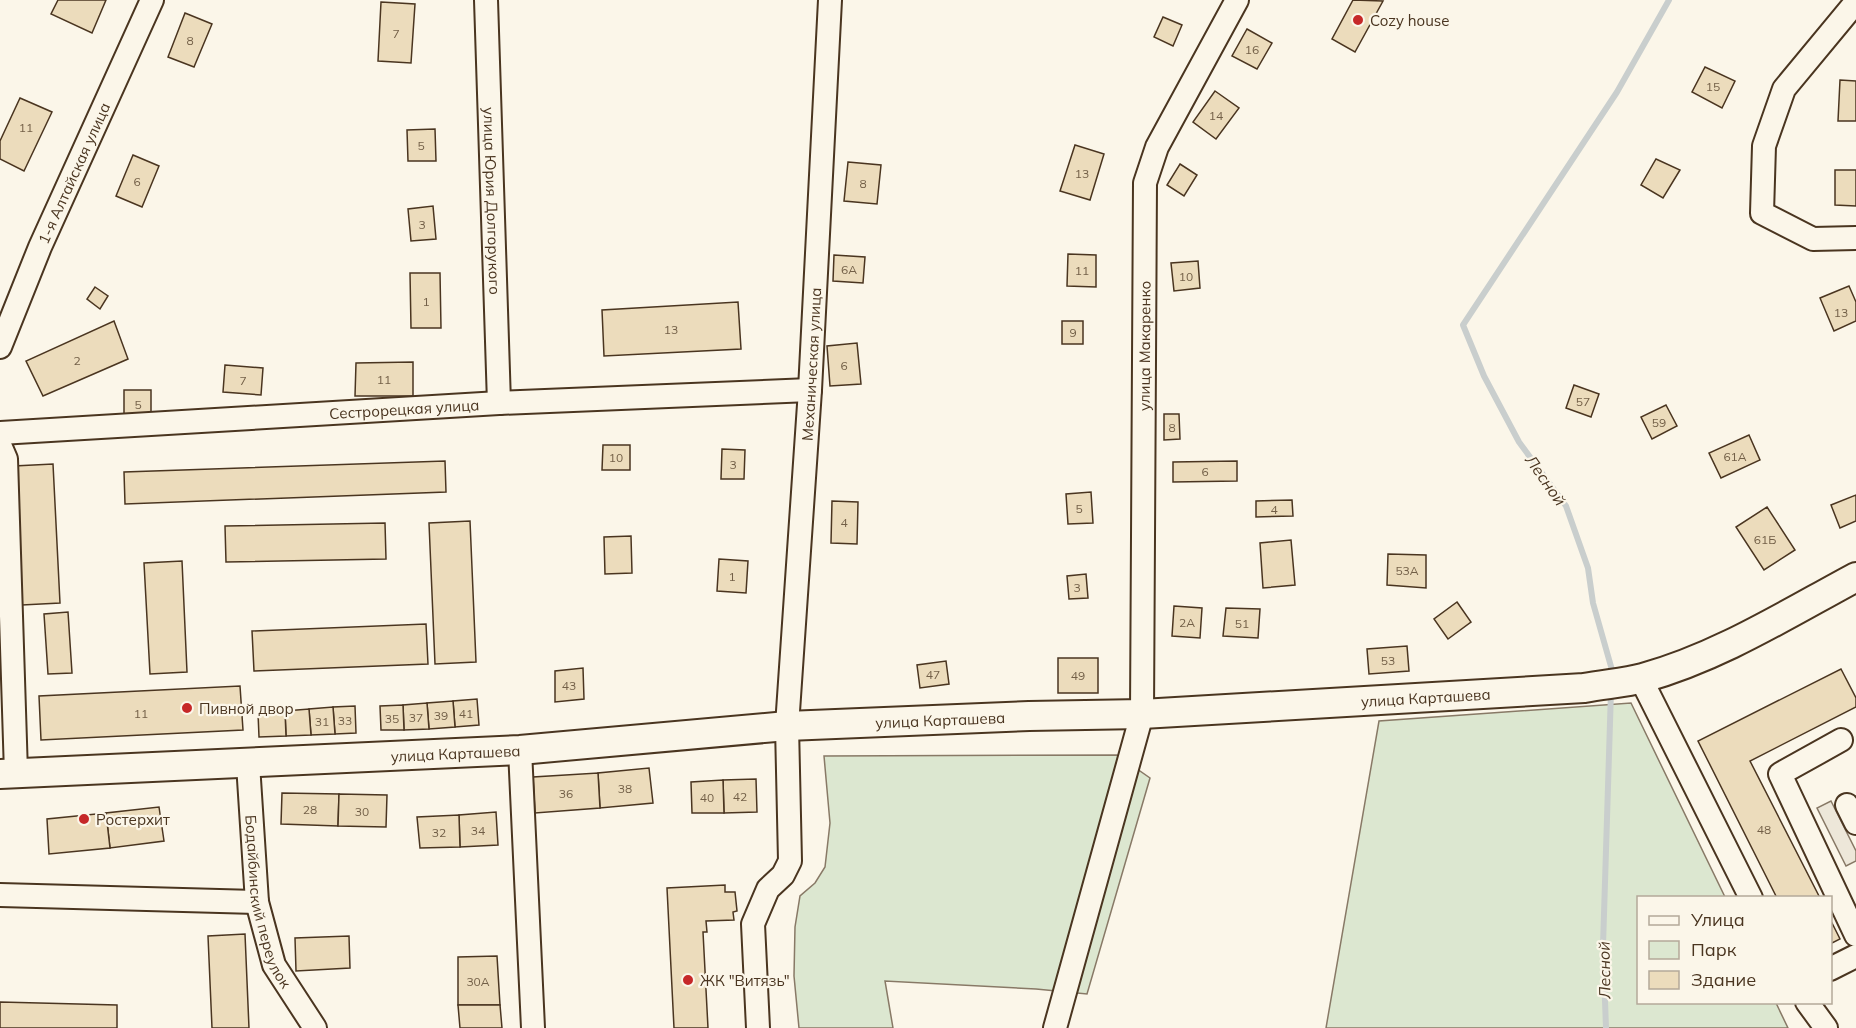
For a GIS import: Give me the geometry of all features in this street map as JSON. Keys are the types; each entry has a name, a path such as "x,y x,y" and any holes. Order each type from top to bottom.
{"main road":[{"name":"улица Карташева","path":"8,773 248,764 519,750 787,726 1029,716 1142,714 1584,688 1630,680 1691,662 1728,646 1856,578"}],"street":[{"name":"1-я Алтайская улица","path":"0,347 40,247 152,0"},
{"name":"улица Юрия Долгорукого","path":"486,0 499,403"},
{"name":"Механическая улица","path":"758,1028 753,924 768,889 783,875 790,861 787,726 810,390 830,0"},
{"name":"улица Макаренко","path":"1055,1028 1142,714 1145,183 1157,147 1237,0"},
{"path":"1856,2 1784,89 1764,146 1762,213 1813,239 1856,238"},
{"name":"Сестрорецкая улица","path":"0,433 499,403 810,390"},
{"path":"0,445 6,459 8,773"},
{"path":"1630,680 1750,896"},
{"path":"1841,740 1780,774 1856,935"},
{"path":"519,750 533,1028"},
{"name":"Бодайбинский переулок","path":"248,764 257,902 274,965 311,1026"},
{"path":"0,895 257,902"},
{"path":"1832,968 1856,956"},
{"path":"1808,1004 1826,1028"}],"green space":[{"path":"1631,703 1725,896 1637,896 1637,1004 1776,1004 1788,1028 1326,1028 1379,721"},
{"path":"1117,755 1150,778 1087,994 885,981 893,1028 799,1028 794,976 795,927 800,896 815,883 825,867 830,823 824,756"}],"shaded area":[{"path":"1831,801 1856,851 1856,861 1846,866 1817,808"}],"building":[{"path":"58,0 106,0 92,33 51,14"},
{"name":"Cozy house","path":"1353,0 1383,1 1355,52 1332,39"},
{"path":"381,2 415,4 411,63 378,61"},
{"path":"185,13 212,24 194,67 168,57"},
{"path":"1163,17 1182,25 1173,46 1154,37"},
{"path":"1247,29 1272,43 1257,69 1232,56"},
{"path":"1705,67 1735,81 1722,108 1692,92"},
{"path":"1840,80 1856,81 1856,121 1838,121"},
{"path":"1215,91 1239,108 1216,139 1193,122"},
{"path":"20,98 52,112 24,171 0,159 0,141"},
{"path":"435,129 436,161 408,161 407,130"},
{"path":"1075,145 1104,154 1090,200 1060,191"},
{"path":"133,155 159,166 142,207 116,196"},
{"path":"1656,159 1680,170 1663,198 1641,185"},
{"path":"848,162 881,165 877,204 844,201"},
{"path":"1180,164 1197,175 1184,196 1167,185"},
{"path":"1835,170 1856,170 1856,206 1835,205"},
{"path":"433,206 436,239 411,241 408,209"},
{"path":"1068,254 1096,255 1096,287 1067,286"},
{"path":"834,255 865,257 863,283 833,281"},
{"path":"1198,261 1200,288 1174,291 1171,263"},
{"path":"410,273 440,273 441,328 411,328"},
{"path":"1849,286 1856,302 1856,321 1834,331 1820,298"},
{"path":"95,287 108,296 100,309 87,299"},
{"path":"738,302 741,349 604,356 602,310"},
{"path":"114,321 128,359 43,396 26,361"},
{"path":"1062,321 1083,321 1083,344 1062,344"},
{"path":"857,343 861,384 830,386 827,346"},
{"path":"413,362 413,396 355,396 356,363"},
{"path":"225,365 263,368 261,395 223,392"},
{"path":"1574,385 1599,394 1591,417 1566,408"},
{"path":"124,390 151,390 151,419 124,419"},
{"path":"1666,405 1677,426 1652,439 1641,417"},
{"path":"1164,414 1179,414 1180,439 1164,440"},
{"path":"1749,435 1760,460 1721,478 1709,453"},
{"path":"603,445 630,445 630,470 602,470"},
{"path":"722,449 745,450 744,479 721,479"},
{"path":"445,461 446,492 125,504 124,472"},
{"path":"1237,461 1237,481 1173,482 1173,462"},
{"path":"53,464 60,603 22,605 14,466"},
{"path":"1091,492 1093,523 1068,524 1066,494"},
{"path":"1856,495 1856,521 1840,528 1831,505"},
{"path":"1292,500 1293,516 1256,517 1256,501"},
{"path":"832,501 858,502 857,544 831,543"},
{"path":"1767,507 1795,550 1764,570 1736,527"},
{"path":"470,521 476,662 435,664 429,523"},
{"path":"385,523 386,559 226,562 225,526"},
{"path":"631,536 632,573 605,574 604,537"},
{"path":"1291,540 1295,585 1263,588 1260,543"},
{"path":"1388,554 1426,555 1426,588 1387,585"},
{"path":"719,559 748,561 746,593 717,591"},
{"path":"182,561 187,672 150,674 144,563"},
{"path":"1086,574 1088,598 1069,599 1067,576"},
{"path":"1457,602 1471,622 1448,639 1434,619"},
{"path":"1174,606 1202,608 1200,638 1172,636"},
{"path":"1226,608 1260,609 1258,638 1223,636"},
{"path":"68,612 72,673 48,674 44,614"},
{"path":"426,624 428,664 254,671 252,631"},
{"path":"1407,646 1409,671 1369,674 1367,649"},
{"path":"1058,658 1098,658 1098,693 1058,693"},
{"path":"946,661 949,684 920,688 917,665"},
{"path":"583,668 584,699 555,702 555,671"},
{"path":"1841,669 1856,698 1856,707 1750,761 1819,896 1776,896 1698,741"},
{"path":"240,686 243,730 41,740 39,696"},
{"path":"477,699 479,725 455,727 453,701"},
{"path":"453,701 455,727 429,729 427,703"},
{"path":"427,703 429,729 404,730 403,705"},
{"path":"403,705 404,730 381,730 380,706"},
{"path":"355,706 356,733 335,734 333,707"},
{"path":"333,707 335,734 311,735 309,709"},
{"path":"309,709 311,735 286,736 285,711"},
{"path":"285,711 286,736 259,737 258,713"},
{"path":"649,768 653,803 600,808 598,773"},
{"path":"598,773 600,808 535,813 533,777"},
{"path":"756,779 757,812 724,813 723,780"},
{"path":"723,780 724,813 692,813 691,782"},
{"path":"282,793 339,794 338,826 281,824"},
{"path":"339,794 387,795 386,827 338,826"},
{"path":"159,807 164,841 110,848 106,813"},
{"path":"496,812 498,845 460,847 459,815"},
{"path":"106,813 110,848 49,854 47,819"},
{"path":"459,815 460,847 420,848 417,817"},
{"name":"ЖК \"Витязь\"","path":"725,885 725,892 735,892 737,911 733,912 734,920 706,921 707,932 703,932 708,1028 674,1028 667,888"},
{"path":"1832,923 1840,939 1832,943"},
{"path":"245,934 249,1028 212,1028 208,936"},
{"path":"349,936 350,968 296,971 295,938"},
{"path":"497,956 500,1005 458,1005 458,957"},
{"path":"0,1002 117,1005 117,1028 0,1028"},
{"path":"458,1005 500,1005 502,1028 460,1028"}],"waterway":[{"name":"Лесной","path":"1612,675 1593,603 1588,568 1566,506 1519,442 1484,376 1463,325 1617,92 1669,0"},
{"name":"Лесной","path":"1606,1028 1603,946 1611,691"}],"place":[{"name":"Cozy house","path":"1358,20"},
{"name":"Пивной двор","path":"187,708"},
{"name":"Ростерхит","path":"84,819"},
{"name":"ЖК \"Витязь\"","path":"688,980"}]}
